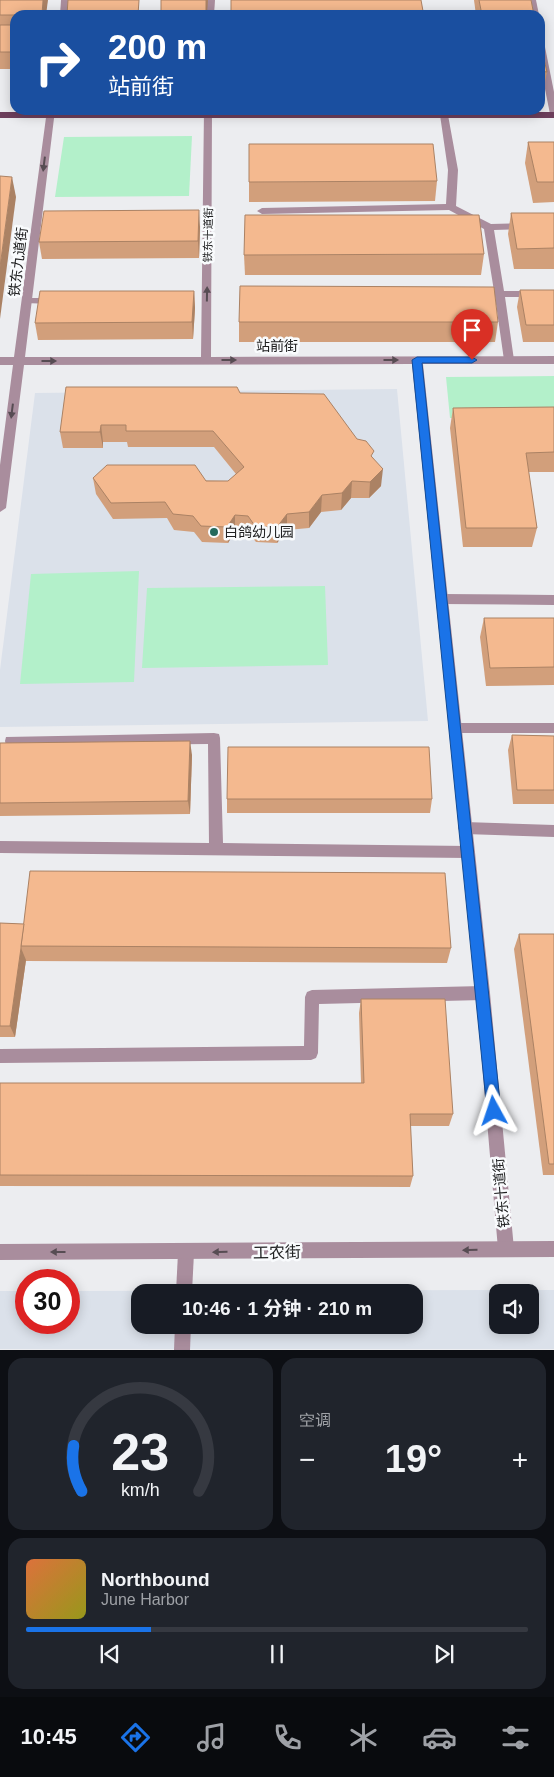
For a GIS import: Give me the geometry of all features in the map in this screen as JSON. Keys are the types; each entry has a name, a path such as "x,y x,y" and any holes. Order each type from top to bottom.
{"street":[{"path":"545,68 554,114"},
{"name":"铁东九道街","path":"0,508 18,361 43,214 51,115"},
{"name":"铁东十道街","path":"206,360 203,214 208,115"},
{"path":"444,115 453,170 451,207"},
{"path":"262,211 451,207 489,226 554,225"},
{"path":"489,226 509,360"},
{"path":"470,294 554,294"},
{"path":"27,300 65,301"},
{"name":"铁东十道街","path":"417,360 483,992 506,1249"},
{"name":"站前街","path":"0,361 554,360"},
{"path":"442,599 554,600"},
{"path":"455,728 554,728"},
{"path":"11,741 214,738 216,849"},
{"path":"465,828 554,831"},
{"path":"0,847 468,852"},
{"path":"0,1056 311,1053 312,997 483,992"},
{"name":"工农街","path":"0,1252 186,1253 554,1249"},
{"path":"184,1284 186,1253"},
{"path":"182,1350 183,1334"}],"shaded area":[{"name":"白鸽幼儿园","path":"397,389 428,721 0,727 0,670 35,393"},
{"path":"423,1290 489,1290 489,1334 539,1334 539,1290 554,1290 554,1349 0,1349 0,1291 15,1291 15,1334 80,1334 80,1291 131,1291 131,1334 423,1334"}],"green space":[{"path":"192,136 189,196 55,197 64,137"},
{"path":"554,376 554,418 450,418 446,377"},
{"path":"139,571 134,682 20,684 31,574"},
{"path":"325,586 328,665 142,668 147,588"}],"building":[{"path":"0,0 43,0 42,10 10,10 10,15 0,15"},
{"path":"68,0 139,0 138,10 67,10"},
{"path":"161,0 206,0 206,10 161,10"},
{"path":"231,0 421,0 423,10 231,10"},
{"path":"479,0 531,0 533,10 481,10"},
{"path":"0,25 10,25 10,52 0,52"},
{"path":"528,142 554,142 554,182 537,182"},
{"path":"249,144 433,144 437,181 249,182"},
{"path":"0,176 12,177 0,267"},
{"path":"199,210 198,241 39,242 44,211"},
{"path":"511,213 554,213 554,248 517,249"},
{"path":"245,215 479,215 484,254 244,255"},
{"path":"240,286 494,287 498,322 239,322"},
{"path":"520,290 554,290 554,325 526,325"},
{"path":"40,291 194,291 192,322 35,323"},
{"path":"66,387 237,387 240,393 324,394 357,439 366,441 374,451 371,456 383,469 370,482 352,481 342,493 322,495 309,512 287,514 277,527 255,526 248,516 235,515 227,527 201,526 193,516 173,514 165,502 111,503 93,478 107,465 195,465 206,481 228,481 244,467 213,431 126,431 126,425 101,425 100,432 60,432"},
{"path":"554,407 554,452 526,453 537,528 466,528 453,408"},
{"path":"484,618 554,618 554,667 490,668"},
{"path":"512,735 554,736 554,790 517,790"},
{"path":"190,741 188,801 0,803 0,743"},
{"path":"228,747 429,747 432,799 227,799"},
{"path":"30,871 445,873 451,948 21,946"},
{"path":"0,923 24,924 10,1026 0,1026"},
{"path":"519,934 554,934 554,1164 549,1164"},
{"path":"361,999 445,999 453,1114 410,1114 413,1176 0,1175 0,1083 364,1083"}],"place":[{"name":"白鸽幼儿园","path":"214,532"}],"route":[{"path":"472,360 417,360 494,1111"}]}
